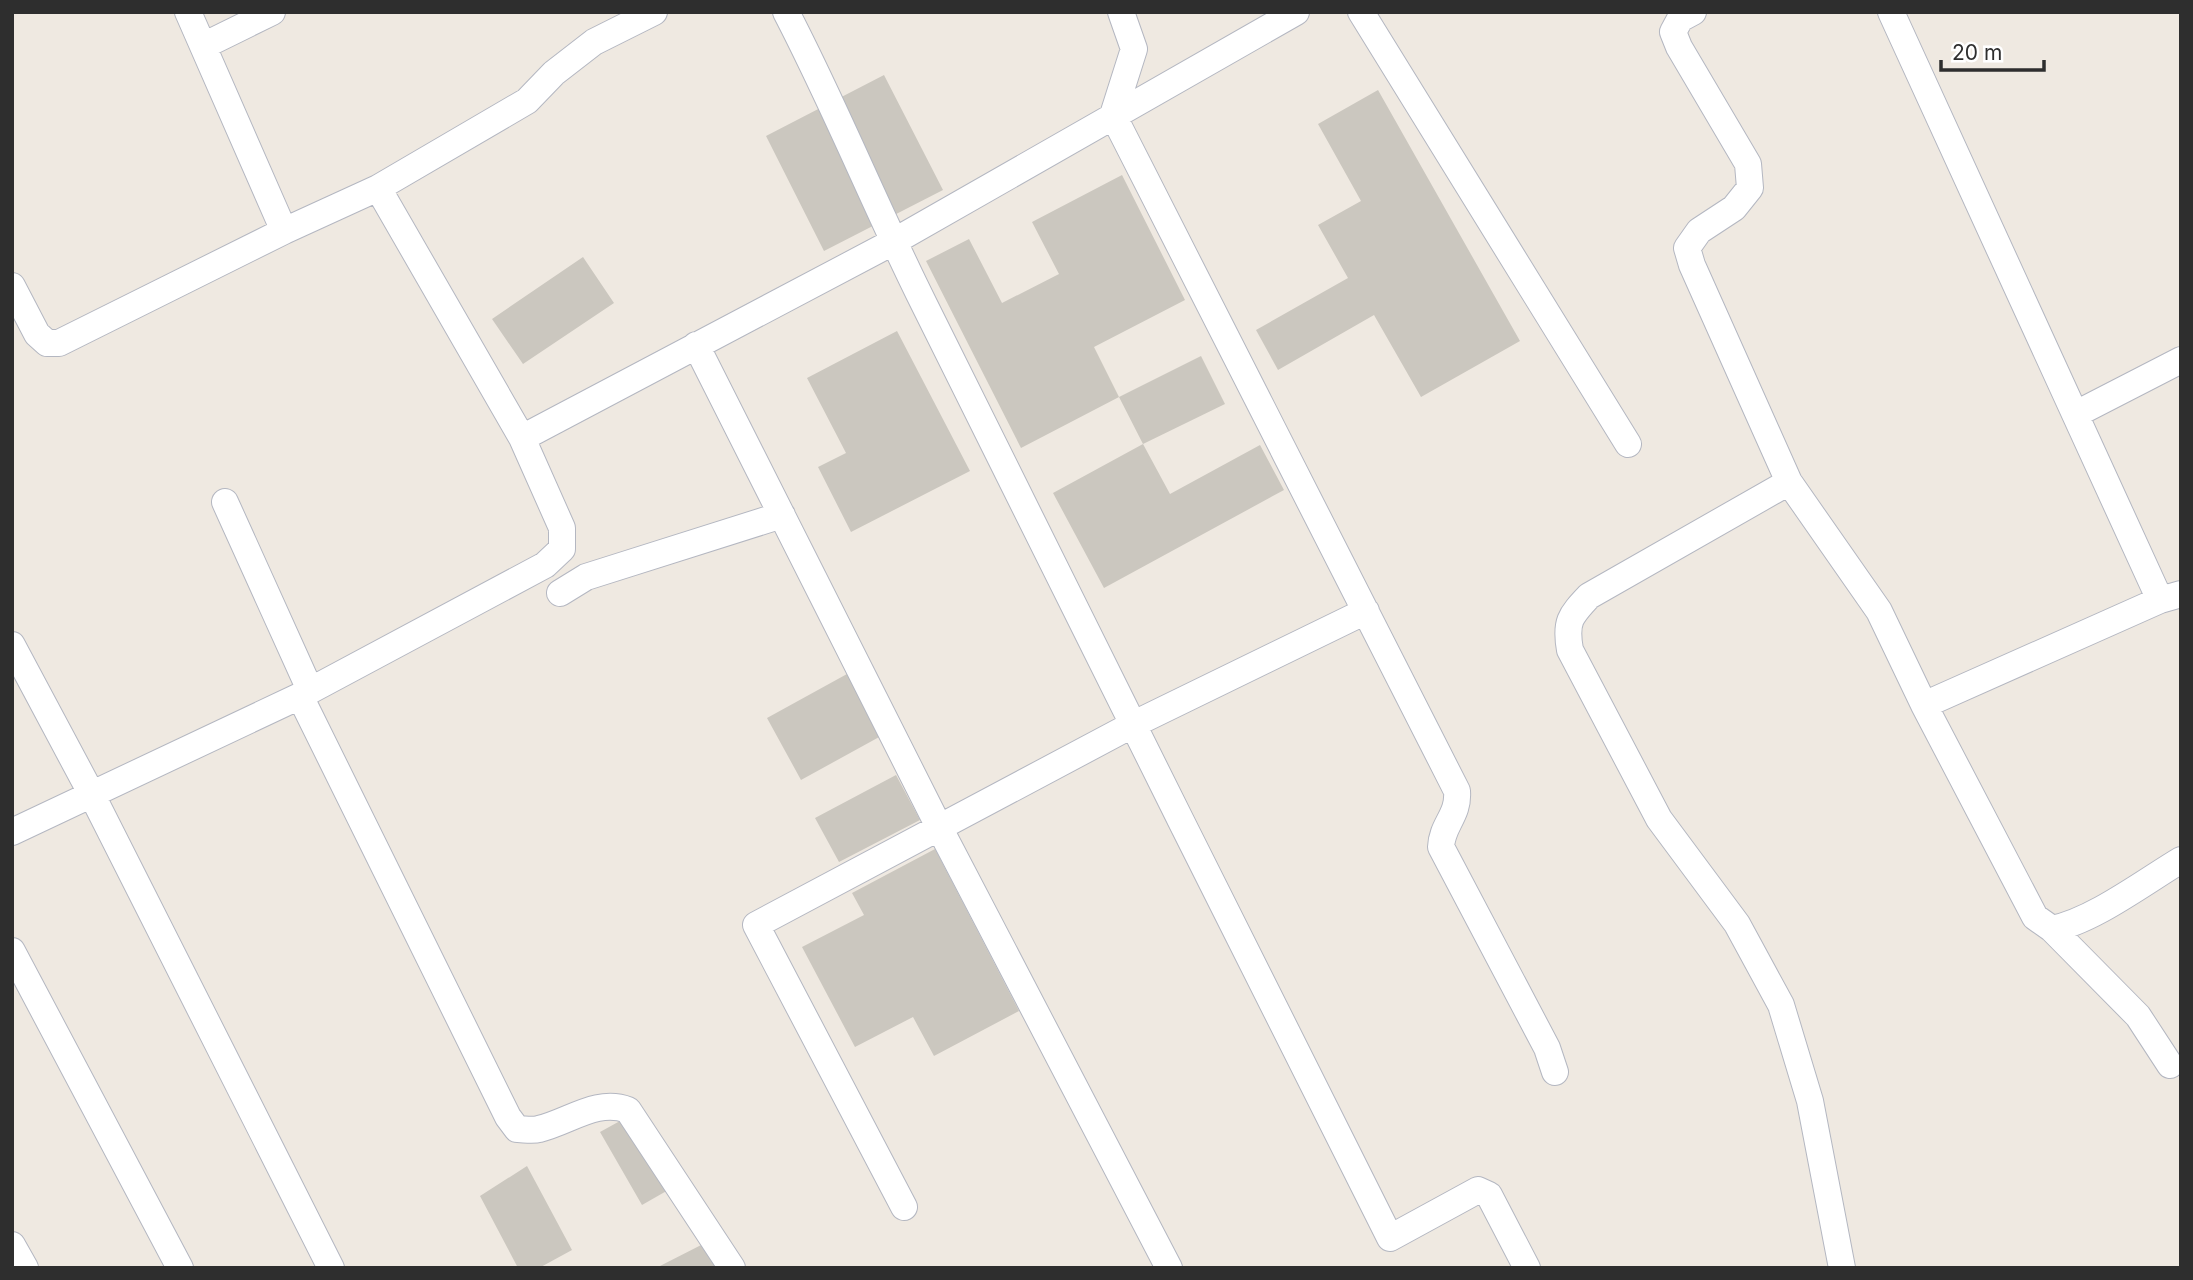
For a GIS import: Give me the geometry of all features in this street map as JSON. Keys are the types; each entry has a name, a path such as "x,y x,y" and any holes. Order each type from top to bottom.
{"street":[{"path":"188,12 284,231"},
{"path":"203,46 272,12"},
{"path":"12,286 37,334 47,343 59,343 284,231 378,188 520,106 554,73 594,42 654,12"},
{"path":"786,12 822,82 893,242 1390,1238 1478,1190 1489,1195 1527,1268"},
{"path":"1121,12 1134,49 1113,115 1457,791 1458,805 1441,833 1441,847 1547,1048 1555,1072"},
{"path":"522,439 893,242 1296,12"},
{"path":"1361,12 1628,444"},
{"path":"1693,12 1680,19 1673,32 1679,47 1748,164 1751,188 1734,208 1699,231 1687,248 1745,389 1789,482 1879,611 1924,705 2035,917 2052,929 2138,1016 2170,1065"},
{"path":"1891,12 2076,414 2171,597 1924,705"},
{"path":"12,832 305,693 545,565 562,549 562,528 522,439 378,188"},
{"path":"696,345 939,828 1169,1268"},
{"path":"2076,414 2181,360"},
{"path":"1789,482 1589,596 1574,612 1566,627 1570,650 1659,819 1737,924 1782,1005 1810,1101 1842,1268"},
{"path":"225,502 305,693 508,1117 517,1129 537,1140 602,1106 616,1105 628,1110 732,1268"},
{"path":"560,593 586,577 782,515"},
{"path":"904,1207 756,925 1132,725 1366,611"},
{"path":"12,645 92,795 331,1268"},
{"path":"2052,929 2066,926 2089,915 2181,860"},
{"path":"12,951 180,1268"},
{"path":"12,1245 25,1268"}],"building":[{"path":"884,75 943,190 824,251 766,136"},
{"path":"1378,90 1520,341 1421,397 1374,315 1278,370 1256,330 1348,278 1318,225 1361,201 1318,124"},
{"path":"1122,175 1185,300 1094,347 1119,397 1021,448 926,261 969,239 1002,303 1059,274 1032,222"},
{"path":"583,257 614,303 523,364 492,319"},
{"path":"897,331 970,471 851,532 818,467 846,453 807,378"},
{"path":"1201,356 1225,404 1143,444 1119,397"},
{"path":"1143,444 1170,494 1260,445 1284,490 1104,588 1053,493"},
{"path":"847,674 881,736 801,780 767,718"},
{"path":"896,775 920,820 839,862 815,818"},
{"path":"935,849 1019,1011 934,1056 913,1017 855,1047 802,947 864,915 852,893"},
{"path":"629,1116 670,1189 642,1205 600,1132"},
{"path":"527,1166 572,1250 539,1268 518,1268 480,1196"},
{"path":"709,1241 721,1265 715,1268 656,1268"}]}
